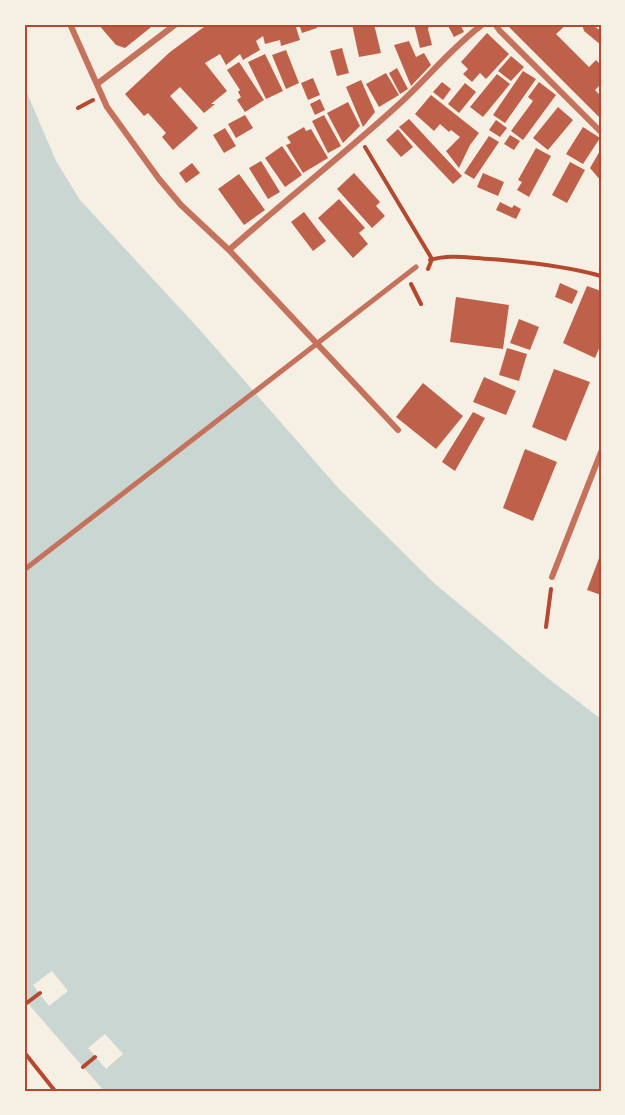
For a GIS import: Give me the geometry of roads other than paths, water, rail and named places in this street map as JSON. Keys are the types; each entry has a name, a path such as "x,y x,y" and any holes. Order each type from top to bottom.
{"street":[{"path":"70,24 107,107 159,179 181,205 229,250 398,430"},
{"path":"97,84 176,24"},
{"path":"229,250 403,101 467,36 483,24"},
{"path":"495,24 601,132"},
{"path":"24,570 416,267"},
{"path":"552,578 601,452"}]}
